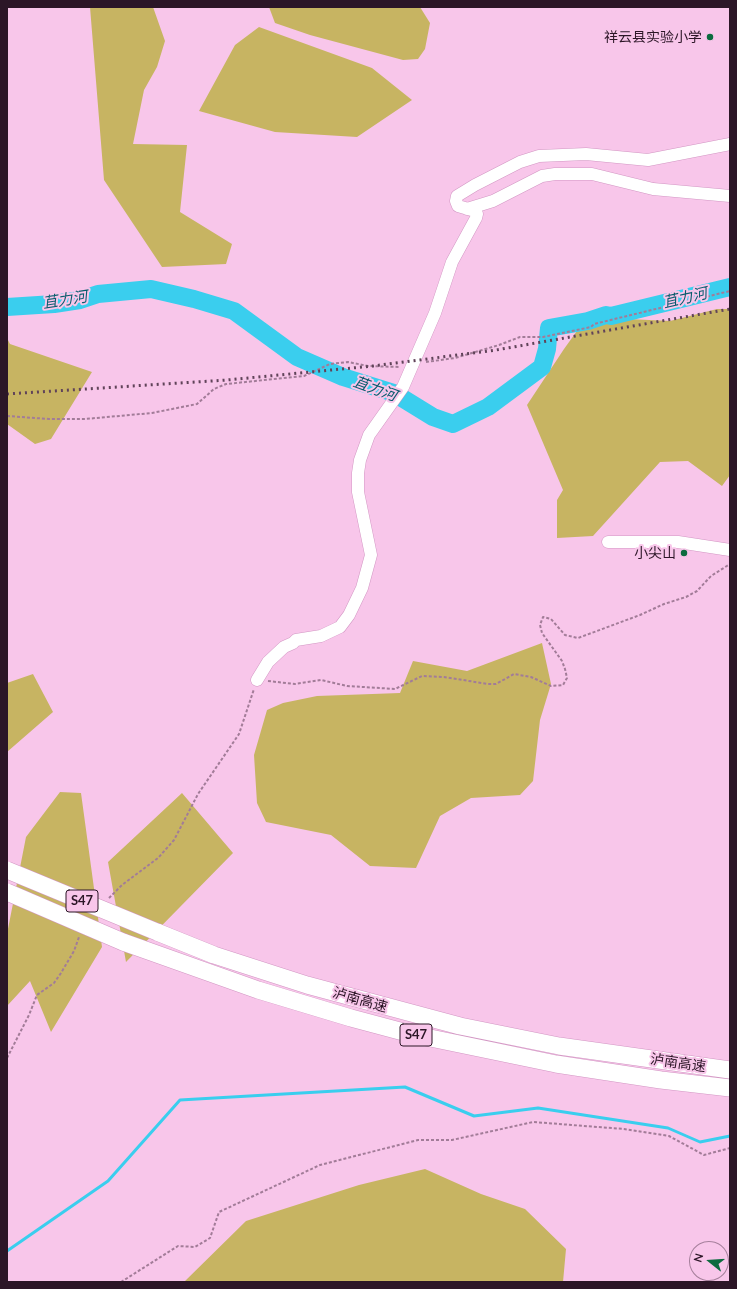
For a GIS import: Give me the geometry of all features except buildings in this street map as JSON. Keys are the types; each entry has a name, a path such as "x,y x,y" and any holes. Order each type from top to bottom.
{"highway":[{"name":"泸南高速","path":"7,870 214,955 356,1000 416,1016 559,1046 727,1069"},
{"name":"泸南高速","path":"7,892 123,942 258,990 351,1018 411,1034 556,1064 724,1087"}],"street":[{"path":"257,680 268,662 284,647 293,644 296,640 321,636 336,629 348,615 362,588 371,555 358,498 358,469 369,434 396,399 403,387 435,313 452,262 476,218 476,212 457,204 456,201 459,195 526,159 544,156 586,154 648,160 730,144"},
{"path":"467,209 493,201 542,176 555,174 592,174 653,189 730,196"},
{"path":"608,542 692,542 730,550"}],"path":[{"path":"7,416 49,419 152,413 197,404 214,390 226,384 304,376 322,367 348,362 396,368 455,358 520,337 543,337 730,291"},
{"path":"107,900 122,885 158,858 174,840 198,794 229,746 237,738 257,680 295,684 321,680 347,686 395,689 422,676 444,677 496,684 514,674 527,676 551,686 563,685 567,678 565,669 562,661 542,633 540,625 543,617 551,619 566,635 578,638 640,615 664,604 686,597 697,591 714,573 730,564"},
{"path":"7,1057 29,1015 37,995 54,983 61,973 74,951 80,933"},
{"path":"121,1282 178,1246 195,1247 210,1238 219,1212 320,1165 418,1140 452,1140 534,1122 624,1129 670,1136 704,1155 730,1148"}],"shaded area":[{"path":"90,7 153,7 165,41 157,67 144,90 133,144 187,145 180,212 232,244 226,264 162,267 104,180"},
{"path":"269,7 420,7 430,23 425,49 418,59 403,60 310,35 275,23"},
{"path":"259,27 372,68 412,100 357,137 275,132 199,111 235,45"},
{"path":"717,309 730,309 730,475 722,486 688,461 660,462 593,536 557,538 557,500 563,490 527,405 564,349 587,317 670,321"},
{"path":"7,338 10,344 92,372 51,439 35,444 7,424"},
{"path":"542,643 551,684 540,720 533,781 520,795 471,798 440,816 416,868 370,866 331,835 266,822 257,803 254,755 267,710 283,703 317,696 400,693 413,661 467,671"},
{"path":"33,674 53,712 7,752 7,683"},
{"path":"60,792 81,793 102,947 51,1032 30,981 7,1006 7,934 26,837"},
{"path":"182,793 233,853 126,962 108,862"},
{"path":"425,1169 481,1194 525,1209 566,1249 563,1282 184,1282 246,1221 359,1185"}],"waterway":[{"name":"苴力河","path":"7,307 54,304 80,300 98,294 151,289 194,299 234,311 297,357 343,377 394,393 433,417 453,424 488,407 542,367 547,349 549,328 588,321 606,315 611,316 730,287"},
{"path":"7,1251 108,1181 180,1100 405,1087 474,1116 538,1108 668,1128 700,1142 730,1136"}],"railway":[{"path":"7,394 227,380 373,366 496,350 730,309"}],"place":[{"name":"祥云县实验小学","path":"710,37"},
{"name":"小尖山","path":"684,553"}]}
